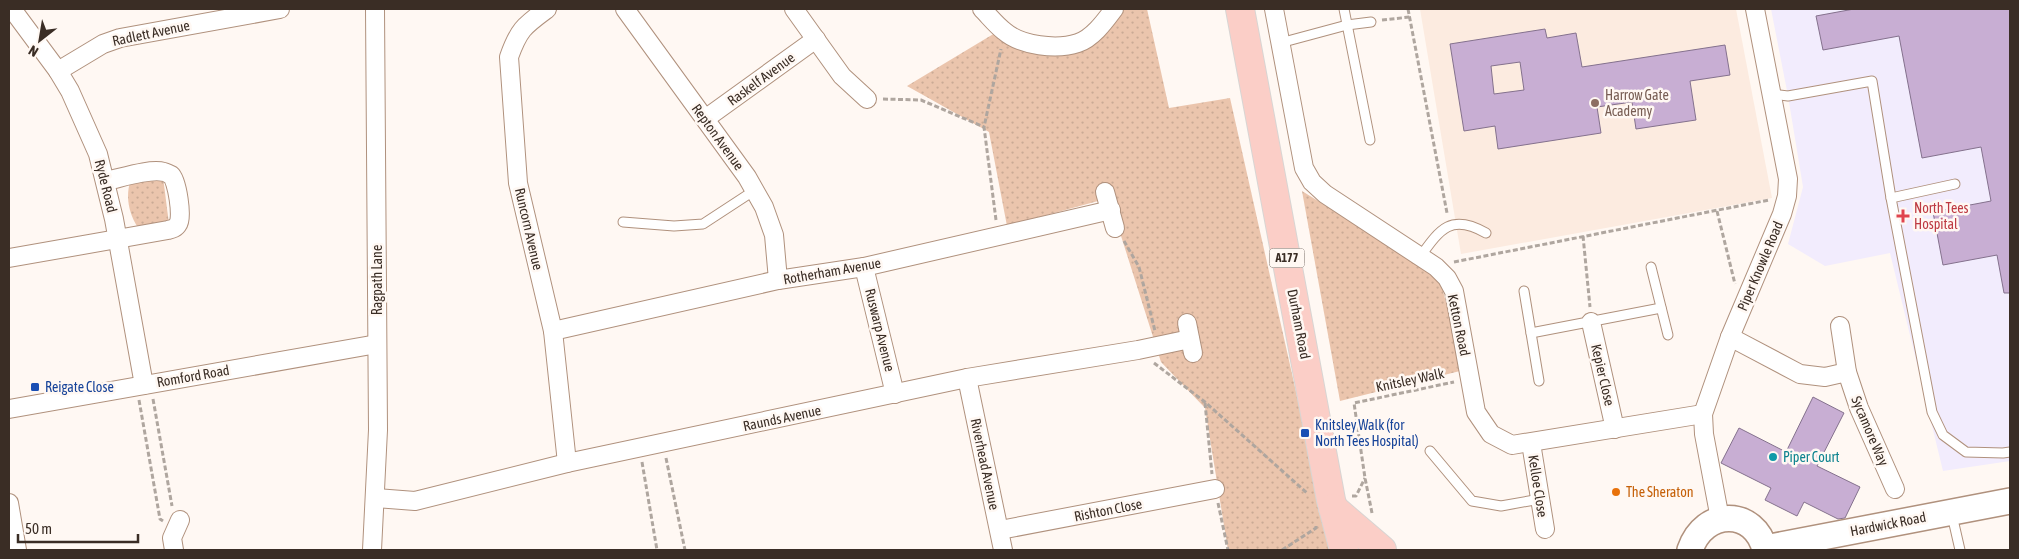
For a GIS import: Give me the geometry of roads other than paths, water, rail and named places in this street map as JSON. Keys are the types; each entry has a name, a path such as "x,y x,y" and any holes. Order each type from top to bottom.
{"main road":[{"name":"Durham Road","path":"1240,9 1326,509 1344,550"},
{"path":"1326,509 1380,549"}],"street":[{"name":"Ryde Road","path":"12,9 58,71 70,91 98,154 106,181 118,239 144,385"},
{"name":"Radlett Avenue","path":"58,71 103,44 189,16 280,9"},
{"name":"Ragpath Lane","path":"372,550 376,498 377,344 375,9"},
{"name":"Runcorn Avenue","path":"547,9 523,27 514,41 509,57 518,183 553,331 567,463"},
{"name":"Repton Avenue","path":"625,9 755,190 764,206 774,236 778,280"},
{"path":"794,9 842,76 868,99"},
{"path":"982,9 1004,32 1029,43 1054,47 1079,43 1103,25 1114,9"},
{"name":"Ketton Road","path":"1274,9 1304,168 1312,182 1325,194 1436,268 1447,278 1454,291 1476,412 1491,434 1512,445 1703,414"},
{"name":"Piper Knowle Road","path":"1720,519 1704,434 1703,414 1730,337 1782,214 1787,196 1788,179 1755,9"},
{"name":"Raskelf Avenue","path":"705,119 816,39"},
{"path":"9,258 175,228 179,224 181,218 176,182 171,175 164,171 155,171 106,181"},
{"path":"1105,192 1116,228"},
{"name":"Rotherham Avenue","path":"553,331 778,280 864,266 1111,210"},
{"name":"Ruswarp Avenue","path":"864,266 896,394"},
{"name":"Kepier Close","path":"1591,322 1615,429"},
{"name":"Sycamore Way","path":"1840,326 1847,372 1859,408 1895,489"},
{"path":"1730,337 1800,374 1826,376 1847,372"},
{"name":"Raunds Avenue","path":"376,498 415,502 567,463 967,378 1138,350 1190,338"},
{"name":"Romford Road","path":"9,409 377,344"},
{"name":"Riverhead Avenue","path":"967,378 1004,550"},
{"name":"Kelloe Close","path":"1531,443 1545,529"},
{"name":"Rishton Close","path":"1000,530 1215,489"},
{"name":"Hardwick Road","path":"1720,519 1738,520 1749,525 1758,534 1765,549 2010,501"},
{"path":"9,503 17,550"},
{"path":"1690,550 1694,538 1700,530 1720,519"},
{"path":"174,550 172,538 178,524"}],"lane":[{"path":"1344,9 1370,140"},
{"path":"1280,43 1347,25 1371,22"},
{"path":"1771,94 1788,96 1872,81 1890,198 1932,412 1943,436 1966,452 2010,452"},
{"path":"1890,198 1954,184"},
{"path":"623,222 674,226 703,224 755,190"},
{"path":"1420,257 1437,234 1456,223 1472,225 1486,234"},
{"path":"1651,266 1668,335"},
{"path":"1524,291 1539,381"},
{"path":"1531,333 1661,308"},
{"path":"1430,451 1472,501 1501,506 1540,499"},
{"path":"1951,512 1960,550"}],"place":[{"name":"Harrow Gate Academy","path":"1595,103"},
{"name":"North Tees Hospital","path":"1903,216"},
{"name":"Reigate Close","path":"35,387"},
{"name":"Knitsley Walk (for North Tees Hospital)","path":"1305,433"},
{"name":"Piper Court","path":"1773,457"},
{"name":"The Sheraton","path":"1616,492"}]}
